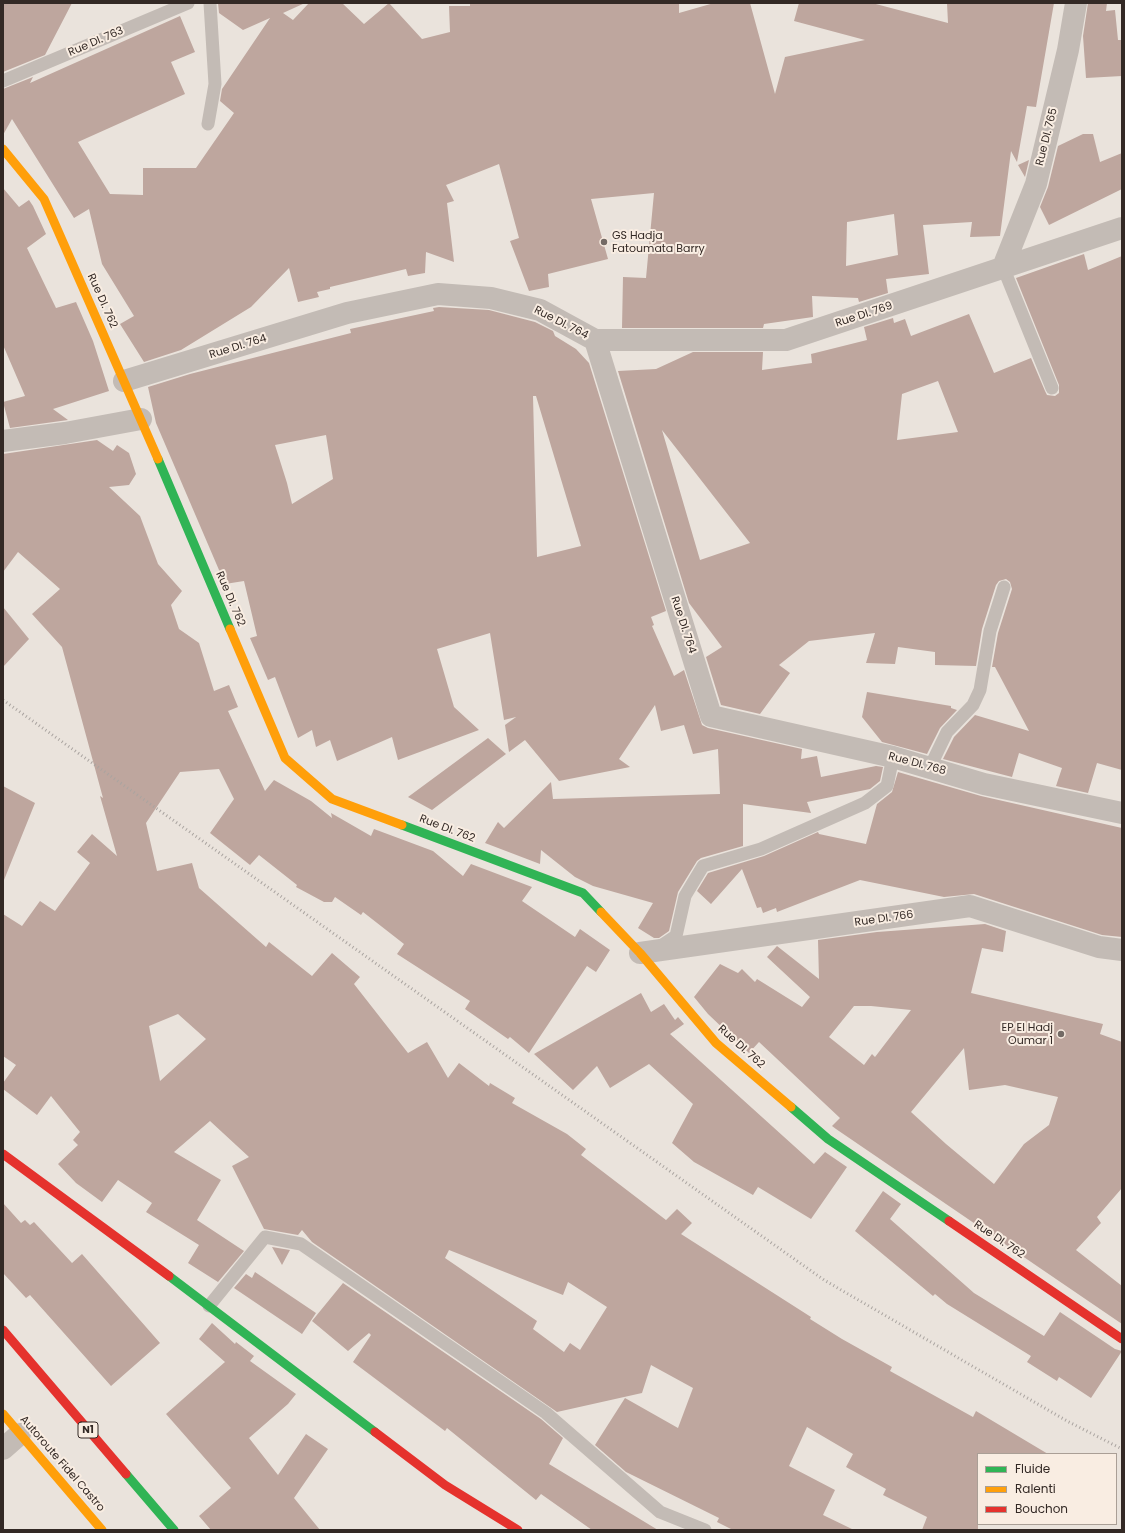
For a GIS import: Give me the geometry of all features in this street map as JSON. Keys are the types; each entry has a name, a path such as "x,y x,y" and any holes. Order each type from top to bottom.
{"main road":[{"name":"Rue DI. 762","path":"3,149 44,199 124,381 285,758 332,799 583,894 640,953 716,1043 828,1139 1122,1339"},
{"path":"3,1154 209,1306 446,1485 518,1530"},
{"name":"N1","path":"3,1330 174,1530"},
{"name":"Autoroute Fidel Castro","path":"3,1414 102,1530"}],"street":[{"name":"Rue DI. 765","path":"1003,267 1036,184 1068,50 1076,3"},
{"name":"Rue DI. 769","path":"595,340 786,340 876,312 1003,267 1122,228"},
{"name":"Rue DI. 764","path":"124,381 347,313 438,294 491,298 540,310 595,340 711,716"},
{"path":"3,441 65,434 140,419"},
{"name":"Rue DI. 768","path":"711,716 893,757 984,784 1122,813"},
{"name":"Rue DI. 766","path":"640,953 970,906 1099,947 1122,950"},
{"path":"3,1449 20,1434"}],"lane":[{"name":"Rue DI. 763","path":"3,81 188,3"},
{"path":"208,124 215,84 210,3"},
{"path":"1003,267 1052,388"},
{"path":"930,767 947,732 973,705 980,690 990,631 1004,587"},
{"path":"640,953 661,946 676,936 685,896 703,866 761,849 865,803 887,786 893,757"},
{"path":"209,1306 265,1237 301,1244 546,1413 660,1512 705,1530"}],"building":[{"path":"3,3 72,3 45,55 3,72"},
{"path":"218,3 305,3 283,13 293,20 309,3 342,3 364,24 389,3 422,39 450,32 449,6 470,6 470,3 679,3 679,13 714,3 750,3 775,94 785,57 865,40 794,21 799,3 872,3 948,23 947,3 1054,3 1036,107 1027,106 1017,162 1011,151 1000,236 970,237 972,222 923,225 929,274 886,279 888,293 859,302 858,298 812,296 813,317 764,324 763,328 622,328 623,277 646,278 654,193 591,199 608,259 548,274 549,287 529,291 510,241 519,238 499,164 446,185 454,201 447,203 454,262 426,252 425,273 408,276 406,269 330,287 330,289 317,292 319,297 298,302 289,268 251,307 181,350 144,362 120,324 134,316 102,264 89,209 74,218 12,119 3,135 3,89 33,77 30,83 180,16 195,52 171,62 185,94 78,142 110,194 143,195 143,168 196,168 234,113 220,101 222,89 270,18 243,30 219,13","holes":["894,214 898,255 846,266 847,222"]},
{"path":"1088,3 1107,3 1106,11 1115,10 1118,40 1122,40 1122,76 1086,78 1083,36"},
{"path":"1083,134 1093,134 1100,162 1122,153 1122,189 1049,225 1040,207 1048,187 1058,146"},
{"path":"1029,160 1025,177 1018,165"},
{"path":"3,188 19,207 29,200 33,206 46,234 27,248 56,308 76,302 93,341 109,391 53,409 68,420 10,428 3,402 25,396 3,345"},
{"path":"1084,254 1088,270 1122,256 1122,770 1097,763 1088,793 1056,786 1062,768 1019,753 1012,777 943,759 954,737 975,715 1029,731 995,667 992,667 998,633 1012,589 1010,582 1006,579 999,581 996,585 982,629 976,666 935,665 935,652 898,647 895,664 866,663 875,633 809,641 779,665 790,673 760,714 721,705 706,657 722,647 689,603 618,371 656,369 693,352 763,352 762,370 812,363 811,354 867,340 864,327 893,318 894,323 905,319 911,336 969,314 994,373 1031,358 1047,395 1055,396 1059,393 1059,385 1016,278","holes":["938,381 958,432 897,440 902,394","662,430 750,543 700,560"]},
{"path":"439,307 489,310 535,322 553,331 555,336 576,349 589,363 666,611 651,617 654,625 652,626 674,676 684,670 702,725 708,728 802,749 801,759 817,756 821,777 876,766 883,767 880,781 870,789 807,802 811,813 743,804 743,846 701,858 697,861 678,892 669,931 659,938 654,938 638,928 653,903 593,886 575,877 541,850 540,864 485,843 498,822 504,828 551,782 553,799 720,794 718,749 693,754 684,725 661,731 655,705 619,759 630,767 559,781 525,740 509,752 505,725 516,717 504,720 490,633 437,649 454,707 479,730 398,760 392,737 337,761 330,740 316,747 312,730 298,738 275,677 268,680 250,638 257,636 244,581 225,584 156,423 148,387 190,374 351,333 350,329 434,311 433,308","holes":["533,396 536,396 581,546 537,557","326,435 333,479 292,504 275,445"]},
{"path":"97,440 113,451 117,445 129,453 136,474 129,485 109,487 140,516 158,564 182,591 171,605 179,629 199,643 214,691 229,685 238,707 228,711 265,791 274,780 311,801 332,818 331,813 371,836 374,829 433,851 463,876 471,864 532,887 522,901 575,937 580,929 610,950 596,972 587,966 529,1053 510,1037 508,1039 465,1009 470,1001 397,954 404,944 363,912 361,915 335,897 332,902 324,902 296,887 297,885 259,855 250,865 210,833 234,799 219,769 180,772 146,823 157,871 192,863 199,888 266,947 269,942 312,976 332,953 360,977 354,984 408,1053 427,1042 448,1078 459,1063 489,1086 490,1083 515,1098 512,1103 567,1134 586,1149 581,1155 666,1220 677,1209 692,1223 681,1234 811,1317 810,1319 892,1367 890,1371 973,1417 976,1411 1046,1453 977,1453 978,1530 922,1530 927,1517 883,1495 886,1489 846,1467 853,1454 807,1427 789,1466 835,1490 823,1515 854,1530 733,1530 717,1522 719,1518 626,1472 595,1445 625,1398 678,1428 693,1388 651,1365 642,1393 557,1412 312,1242 302,1230 298,1235 264,1229 232,1166 249,1157 210,1121 174,1152 221,1180 197,1220 244,1251 218,1282 188,1263 199,1245 146,1212 152,1203 118,1180 102,1202 76,1183 58,1164 78,1145 73,1140 80,1132 51,1096 37,1115 3,1089 3,1083 16,1065 3,1056 3,914 22,926 40,901 55,911 90,863 77,852 92,834 117,856 100,796 103,798 62,647 32,614 60,589 18,552 3,572 3,454","holes":["178,1014 206,1039 160,1081 149,1026","449,1250 563,1295 568,1282 607,1307 580,1350 570,1343 564,1352 533,1329 537,1321 445,1258"]},
{"path":"3,607 29,639 3,667"},
{"path":"867,692 951,706 951,708 957,710 940,728 927,754 882,742 862,717"},
{"path":"488,738 506,754 432,810 408,797"},
{"path":"898,772 981,796 1122,828 1122,937 1102,935 974,894 944,897 860,880 777,912 776,908 763,913 761,907 757,908 742,869 711,904 697,891 708,873 764,856 818,832 819,834 866,844 877,804 892,792"},
{"path":"3,786 35,803 4,880 3,880"},
{"path":"985,924 1006,931 1003,952 982,948 971,993 1103,1024 1100,1034 1122,1042 1122,1188 1097,1217 1101,1223 1076,1250 1122,1286 1122,1324 832,1126 840,1118 759,1042 749,1053 708,1014 694,997 720,964 738,973 742,969 755,982 757,979 802,1007 810,997 767,957 777,946 819,979 818,940 877,932","holes":["854,1006 911,1010 875,1057 872,1054 864,1065 829,1037","964,1048 969,1090 1005,1085 1058,1097 1049,1125 1024,1144 994,1184 946,1144 911,1112"]},
{"path":"641,993 651,1012 664,1004 675,1020 678,1017 684,1024 670,1034 814,1164 825,1152 847,1167 811,1219 758,1187 753,1195 694,1162 672,1143 693,1104 649,1064 610,1088 597,1066 573,1090 534,1054"},
{"path":"883,1191 901,1204 890,1219 974,1293 1044,1336 1060,1312 1115,1349 1122,1351 1091,1398 1059,1377 1057,1381 1027,1362 1031,1356 947,1304 935,1294 933,1296 855,1231"},
{"path":"3,1203 21,1223 25,1220 30,1225 34,1222 72,1263 82,1254 160,1343 111,1386 30,1295 26,1298 3,1273"},
{"path":"272,1247 290,1250 282,1265"},
{"path":"255,1272 316,1313 302,1334 234,1288 246,1274 252,1278"},
{"path":"343,1283 541,1419 563,1438 549,1464 658,1530 592,1530 541,1494 536,1500 447,1428 445,1431 353,1362 371,1335 369,1333 348,1351 312,1321"},
{"path":"212,1323 235,1344 236,1342 254,1356 250,1361 296,1394 288,1404 249,1438 278,1475 306,1434 328,1449 294,1498 320,1530 211,1530 199,1516 231,1488 166,1414 225,1362 199,1339"}],"railway":[{"path":"3,700 824,1280 1067,1421 1122,1449"}],"traffic: fast":[{"path":"158,459 230,629"},
{"path":"402,825 583,893 601,912"},
{"path":"791,1107 828,1139 949,1221"},
{"path":"169,1276 375,1432"},
{"path":"126,1474 174,1530"}],"traffic: slow":[{"path":"3,149 44,199 158,459"},
{"path":"230,629 285,758 332,799 402,825"},
{"path":"601,912 640,953 716,1043 791,1107"},
{"path":"3,1414 102,1530"}],"traffic: jam":[{"path":"3,1154 169,1276"},
{"path":"949,1221 1122,1339"},
{"path":"3,1330 126,1474"},
{"path":"375,1432 445,1485 518,1530"}],"place":[{"name":"GS Hadja Fatoumata Barry","path":"604,242"},
{"name":"EP El Hadj Oumar 1","path":"1061,1034"}]}
